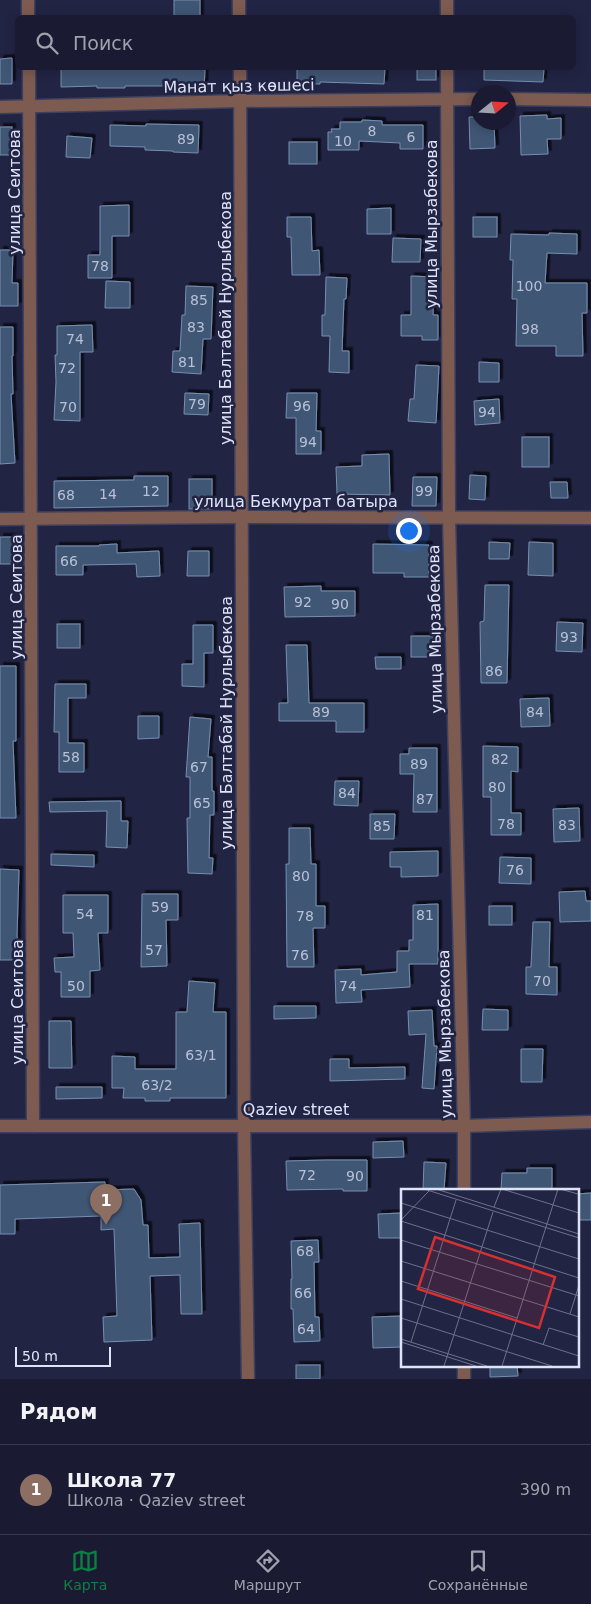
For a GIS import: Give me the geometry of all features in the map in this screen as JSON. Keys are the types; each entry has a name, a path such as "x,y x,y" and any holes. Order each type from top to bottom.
{"street":[{"path":"28,0 28,15"},
{"path":"239,0 239,15"},
{"path":"447,0 447,15"},
{"name":"улица Сеитова","path":"29,70 34,1126"},
{"name":"улица Балтабай Нурлыбекова","path":"240,70 244,1125 248,1379"},
{"name":"улица Мырзабекова","path":"447,70 449,518 464,1189"},
{"name":"Манат қыз көшесі","path":"0,107 240,101 471,99"},
{"path":"516,99 591,100"},
{"name":"улица Бекмурат батыра","path":"0,519 241,517 591,518"},
{"name":"Qaziev street","path":"0,1126 464,1126 591,1122"},
{"path":"464,1366 464,1379"}],"building":[{"path":"174,0 200,0 200,15 174,15"},
{"path":"12,58 12,84 0,84 0,59"},
{"path":"61,70 205,70 204,91 184,90 184,86 125,86 125,88 97,88 97,86 61,87"},
{"path":"297,70 385,70 384,84 320,82 320,84 297,84"},
{"path":"417,70 436,70 436,80 417,80"},
{"path":"484,70 544,70 543,82 484,80"},
{"path":"547,115 547,119 561,118 561,139 547,139 548,154 521,155 520,116"},
{"path":"469,117 471,117 471,130 494,130 495,148 470,149"},
{"path":"362,120 382,121 382,125 423,125 423,149 400,149 400,143 359,141 359,150 328,150 328,132 332,132 331,129 340,129 340,122 362,122"},
{"path":"146,124 199,125 198,153 145,150 145,147 110,146 110,125 146,126"},
{"path":"0,127 12,127 12,155 0,155"},
{"path":"67,136 92,138 90,158 66,157"},
{"path":"289,142 317,142 317,164 289,164"},
{"path":"129,205 129,236 112,236 112,278 88,278 88,255 100,255 100,206"},
{"path":"391,208 391,234 367,234 367,209"},
{"path":"287,217 311,217 312,251 319,250 320,275 292,275 291,237 287,237"},
{"path":"473,217 497,217 497,237 473,237"},
{"path":"549,233 577,234 577,254 547,253 545,283 587,283 587,313 582,313 583,356 556,356 556,346 516,346 517,299 512,299 513,260 510,260 511,234 549,235"},
{"path":"393,238 421,239 420,262 392,262"},
{"path":"0,250 13,250 12,283 18,283 18,306 0,306"},
{"path":"411,276 434,277 433,315 438,315 438,340 422,340 422,336 401,336 401,315 411,315"},
{"path":"326,277 347,278 346,299 344,299 342,351 349,351 349,373 329,372 330,336 322,336 322,315 325,315"},
{"path":"106,281 130,282 130,308 105,308"},
{"path":"186,286 213,287 211,339 203,339 201,374 172,372 173,351 180,351 182,315 185,315"},
{"path":"92,325 93,352 80,352 80,421 54,420 57,326"},
{"path":"0,327 13,327 13,394 11,394 15,463 0,464"},
{"path":"479,362 499,363 499,382 479,382"},
{"path":"416,365 439,366 436,423 408,421 410,399 414,399"},
{"path":"185,393 209,394 208,415 184,414"},
{"path":"287,393 317,393 316,431 321,431 321,454 296,454 296,418 286,418"},
{"path":"499,399 500,423 475,425 474,401"},
{"path":"522,437 549,437 549,467 522,467"},
{"path":"389,454 390,495 337,494 336,467 362,466 362,455"},
{"path":"470,475 486,476 485,500 469,499"},
{"path":"134,476 168,476 168,506 54,508 54,481 134,480"},
{"path":"413,477 437,477 436,506 412,506"},
{"path":"189,479 212,479 212,509 189,509"},
{"path":"550,482 567,482 568,498 551,498"},
{"path":"0,537 18,537 18,564 0,564"},
{"path":"489,542 510,543 509,559 489,559"},
{"path":"529,542 553,543 553,576 528,575"},
{"path":"117,544 117,553 159,551 160,576 137,577 136,564 83,565 83,575 56,575 56,546"},
{"path":"373,544 429,545 429,577 404,577 404,573 373,573"},
{"path":"188,551 209,551 209,576 187,576"},
{"path":"485,585 509,585 507,683 481,683 480,622 484,621"},
{"path":"321,586 321,591 355,591 355,616 285,617 284,587"},
{"path":"557,622 583,623 582,652 556,651"},
{"path":"57,624 80,624 80,648 57,648"},
{"path":"193,625 213,625 213,653 204,653 204,687 182,686 182,664 193,664"},
{"path":"411,636 434,636 434,657 411,657"},
{"path":"286,645 307,645 309,703 364,703 364,732 336,732 336,721 279,721 279,703 288,703"},
{"path":"375,657 401,657 401,669 376,669"},
{"path":"0,666 16,666 16,741 13,741 16,818 0,818"},
{"path":"55,684 86,684 86,698 68,698 68,743 84,743 84,772 59,772 59,732 54,732"},
{"path":"549,698 550,726 521,727 520,699"},
{"path":"138,716 159,716 159,738 138,739"},
{"path":"190,717 211,719 208,757 212,757 212,791 214,791 214,815 210,815 209,858 213,858 212,874 188,873 187,818 190,818 190,777 186,777"},
{"path":"483,746 518,747 518,772 511,771 511,813 521,813 521,835 491,835 491,797 483,797"},
{"path":"409,748 437,748 437,812 413,812 414,774 400,774 400,754 409,754"},
{"path":"335,781 359,781 358,806 334,805"},
{"path":"121,801 121,821 128,821 127,848 106,847 107,811 50,812 49,802"},
{"path":"579,808 580,841 554,842 553,809"},
{"path":"370,814 395,814 394,839 370,839"},
{"path":"289,828 310,828 311,864 316,864 316,906 325,906 325,928 313,928 314,967 287,967 286,864 289,864"},
{"path":"438,851 438,876 401,877 401,867 390,867 390,852"},
{"path":"51,854 94,855 94,867 51,865"},
{"path":"500,857 531,858 531,884 499,883"},
{"path":"0,869 19,870 17,935 19,960 0,960"},
{"path":"585,891 586,901 591,901 591,921 560,922 559,892"},
{"path":"142,894 178,894 178,920 166,920 167,966 141,967"},
{"path":"63,895 108,895 108,933 98,933 100,970 90,971 90,997 61,997 61,972 55,972 54,958 74,957 73,933 63,933"},
{"path":"438,904 438,964 409,964 410,987 361,990 362,1002 336,1003 335,970 361,969 361,975 397,972 397,951 409,951 409,940 413,940 413,905"},
{"path":"489,906 512,906 512,925 489,925"},
{"path":"533,922 550,922 549,967 557,967 557,995 526,994 526,967 531,967"},
{"path":"189,981 215,983 213,1012 226,1012 226,1098 170,1098 170,1101 145,1101 145,1098 123,1098 124,1088 112,1088 112,1056 135,1057 135,1069 176,1069 176,1012 187,1012"},
{"path":"274,1006 316,1006 316,1018 274,1019"},
{"path":"483,1009 508,1010 508,1030 482,1030"},
{"path":"432,1010 434,1046 437,1046 434,1089 422,1088 426,1034 409,1035 408,1011"},
{"path":"49,1021 71,1021 72,1068 49,1068"},
{"path":"521,1049 543,1049 542,1082 521,1082"},
{"path":"330,1059 349,1059 349,1068 405,1067 405,1079 330,1081"},
{"path":"56,1087 102,1087 102,1098 56,1099"},
{"path":"403,1141 404,1157 373,1158 373,1142"},
{"path":"367,1160 367,1191 343,1191 343,1189 287,1190 286,1161"},
{"path":"424,1162 446,1163 444,1189 423,1189"},
{"path":"527,1168 552,1168 552,1189 501,1189 502,1173 527,1173"},
{"path":"105,1182 105,1190 134,1189 141,1200 143,1225 148,1225 149,1258 180,1257 179,1224 200,1223 202,1314 181,1314 180,1275 150,1276 152,1340 104,1342 103,1317 117,1316 114,1229 101,1230 101,1216 15,1219 15,1234 0,1234 0,1185"},
{"path":"591,1193 591,1220 578,1220 578,1194"},
{"path":"401,1213 401,1238 379,1238 378,1214"},
{"path":"318,1240 319,1262 314,1262 315,1317 319,1317 320,1341 294,1342 293,1309 291,1309 291,1241"},
{"path":"401,1316 401,1347 373,1348 372,1317"},
{"path":"296,1365 320,1365 320,1379 296,1379"},
{"path":"490,1366 517,1366 518,1376 490,1377"}],"place":[{"name":"Школа 77","path":"106,1225"}]}
